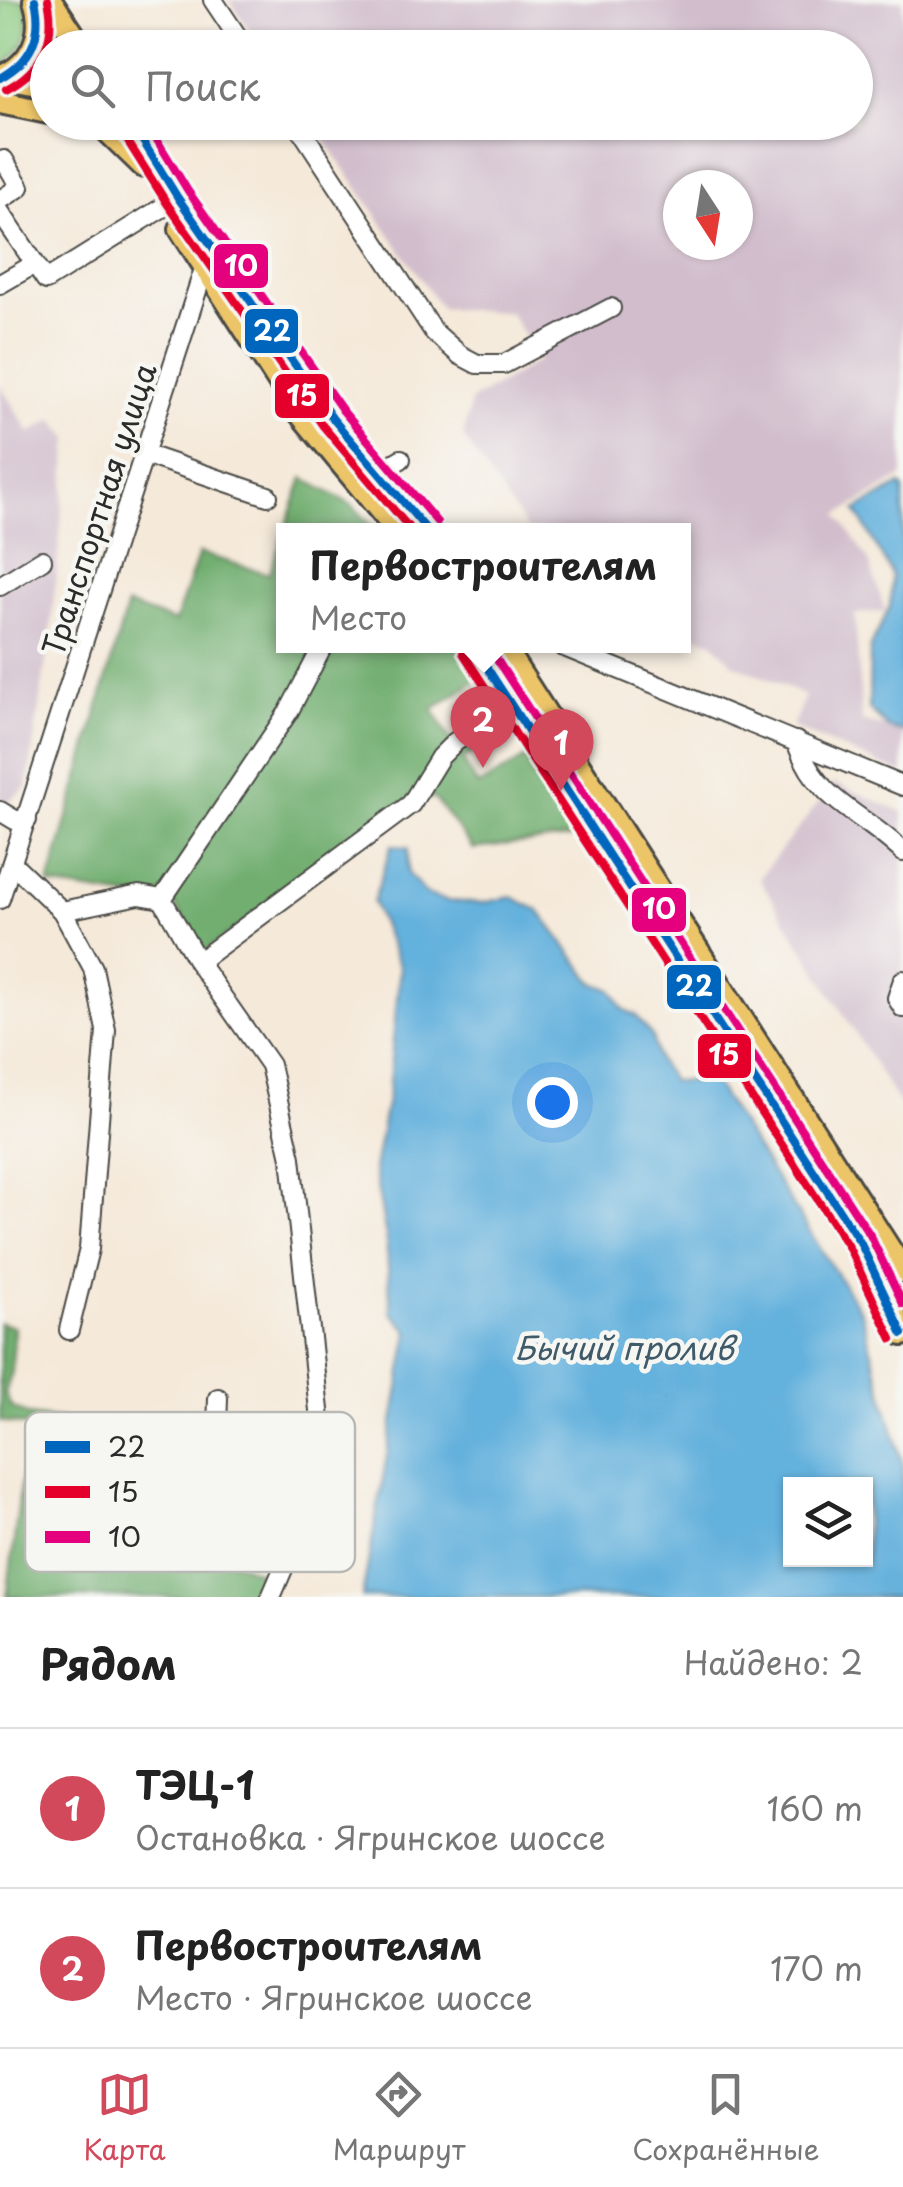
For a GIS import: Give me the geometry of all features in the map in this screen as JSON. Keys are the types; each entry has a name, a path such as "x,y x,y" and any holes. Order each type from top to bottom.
{"main road":[{"path":"35,0 42,30"},
{"path":"50,0 70,30"},
{"path":"2,78 30,56"},
{"path":"2,78 30,82"},
{"path":"0,102 30,108"},
{"path":"118,140 172,201"},
{"path":"134,140 144,166"},
{"path":"137,140 297,408 388,523"},
{"path":"211,262 421,523"},
{"path":"495,653 511,704 860,1242 903,1334"},
{"path":"497,653 903,1271"}],"street":[{"path":"213,0 233,30"},
{"path":"308,140 434,332 476,364 504,364 611,308"},
{"path":"0,163 4,160 20,187 0,200"},
{"path":"0,212 46,280 172,201"},
{"name":"Транспортная улица","path":"0,899 144,454 211,262"},
{"path":"0,284 33,265"},
{"path":"144,454 268,496"},
{"path":"379,472 401,459"},
{"path":"0,586 42,560"},
{"path":"162,899 289,711 319,653"},
{"path":"579,653 903,786"},
{"path":"198,962 410,804 448,750 511,704"},
{"path":"796,741 805,767 824,792 903,852"},
{"path":"0,811 15,820 27,820"},
{"path":"12,864 62,911 93,968 106,1030 89,1249 69,1330"},
{"path":"62,911 139,896 162,899"},
{"path":"162,899 198,962 270,1065 287,1140 319,1412"},
{"path":"903,980 897,998 903,1008"},
{"path":"218,1398 218,1412"},
{"path":"271,1597 282,1572"}],"shaded area":[{"path":"229,0 903,0 903,476 838,515 869,561 885,611 855,614 862,721 903,732 903,774 792,727 805,696 732,663 713,642 691,632 691,523 523,523 463,437 471,401 540,360 509,312 441,308 325,140 873,140 873,30 249,30"},
{"path":"0,385 30,433 53,419 69,438 51,628 27,787 0,808"},
{"path":"834,783 903,812 903,1110 759,878"}],"green space":[{"path":"0,0 23,0 28,29 16,54 0,67"},
{"path":"303,478 352,505 369,523 287,523"},
{"path":"199,553 269,574 276,555 276,653 462,653 479,679 433,709 455,748 478,733 489,733 486,743 463,760 478,786 529,756 578,837 473,849 434,798 409,800 205,952 174,904 49,885 127,605 175,622"},
{"path":"0,1323 14,1327 12,1372 5,1393 11,1407 25,1413 25,1425 0,1421"},
{"path":"25,1450 25,1572 259,1572 272,1577 264,1597 7,1597"}],"water":[{"path":"901,485 903,732 888,728 869,709 870,648 890,606 892,575 856,510"},
{"name":"Бычий пролив","path":"392,845 408,848 408,873 426,894 447,901 481,903 512,897 538,910 594,983 612,990 623,1009 636,1015 652,1036 658,1060 672,1081 693,1082 710,1076 861,1312 903,1466 903,1597 362,1597 409,1331 391,1312 386,1237 374,1169 388,1094 400,968 373,902"}],"transit line":[{"name":"22","path":"35,0 37,30"},
{"name":"15","path":"48,0 50,30"},
{"name":"22","path":"0,78 20,64 30,50"},
{"name":"15","path":"6,89 30,72"},
{"name":"15","path":"127,140 323,426 405,523"},
{"name":"22","path":"142,140 178,198 333,419 421,523"},
{"name":"10","path":"157,140 188,191 343,411 437,522"},
{"name":"15","path":"463,653 849,1248 892,1339"},
{"name":"22","path":"478,653 860,1242 903,1334"},
{"name":"10","path":"493,653 870,1235 903,1304"}],"place":[{"name":"Первостроителям","path":"483,768"},
{"name":"ТЭЦ-1","path":"561,791"}]}
